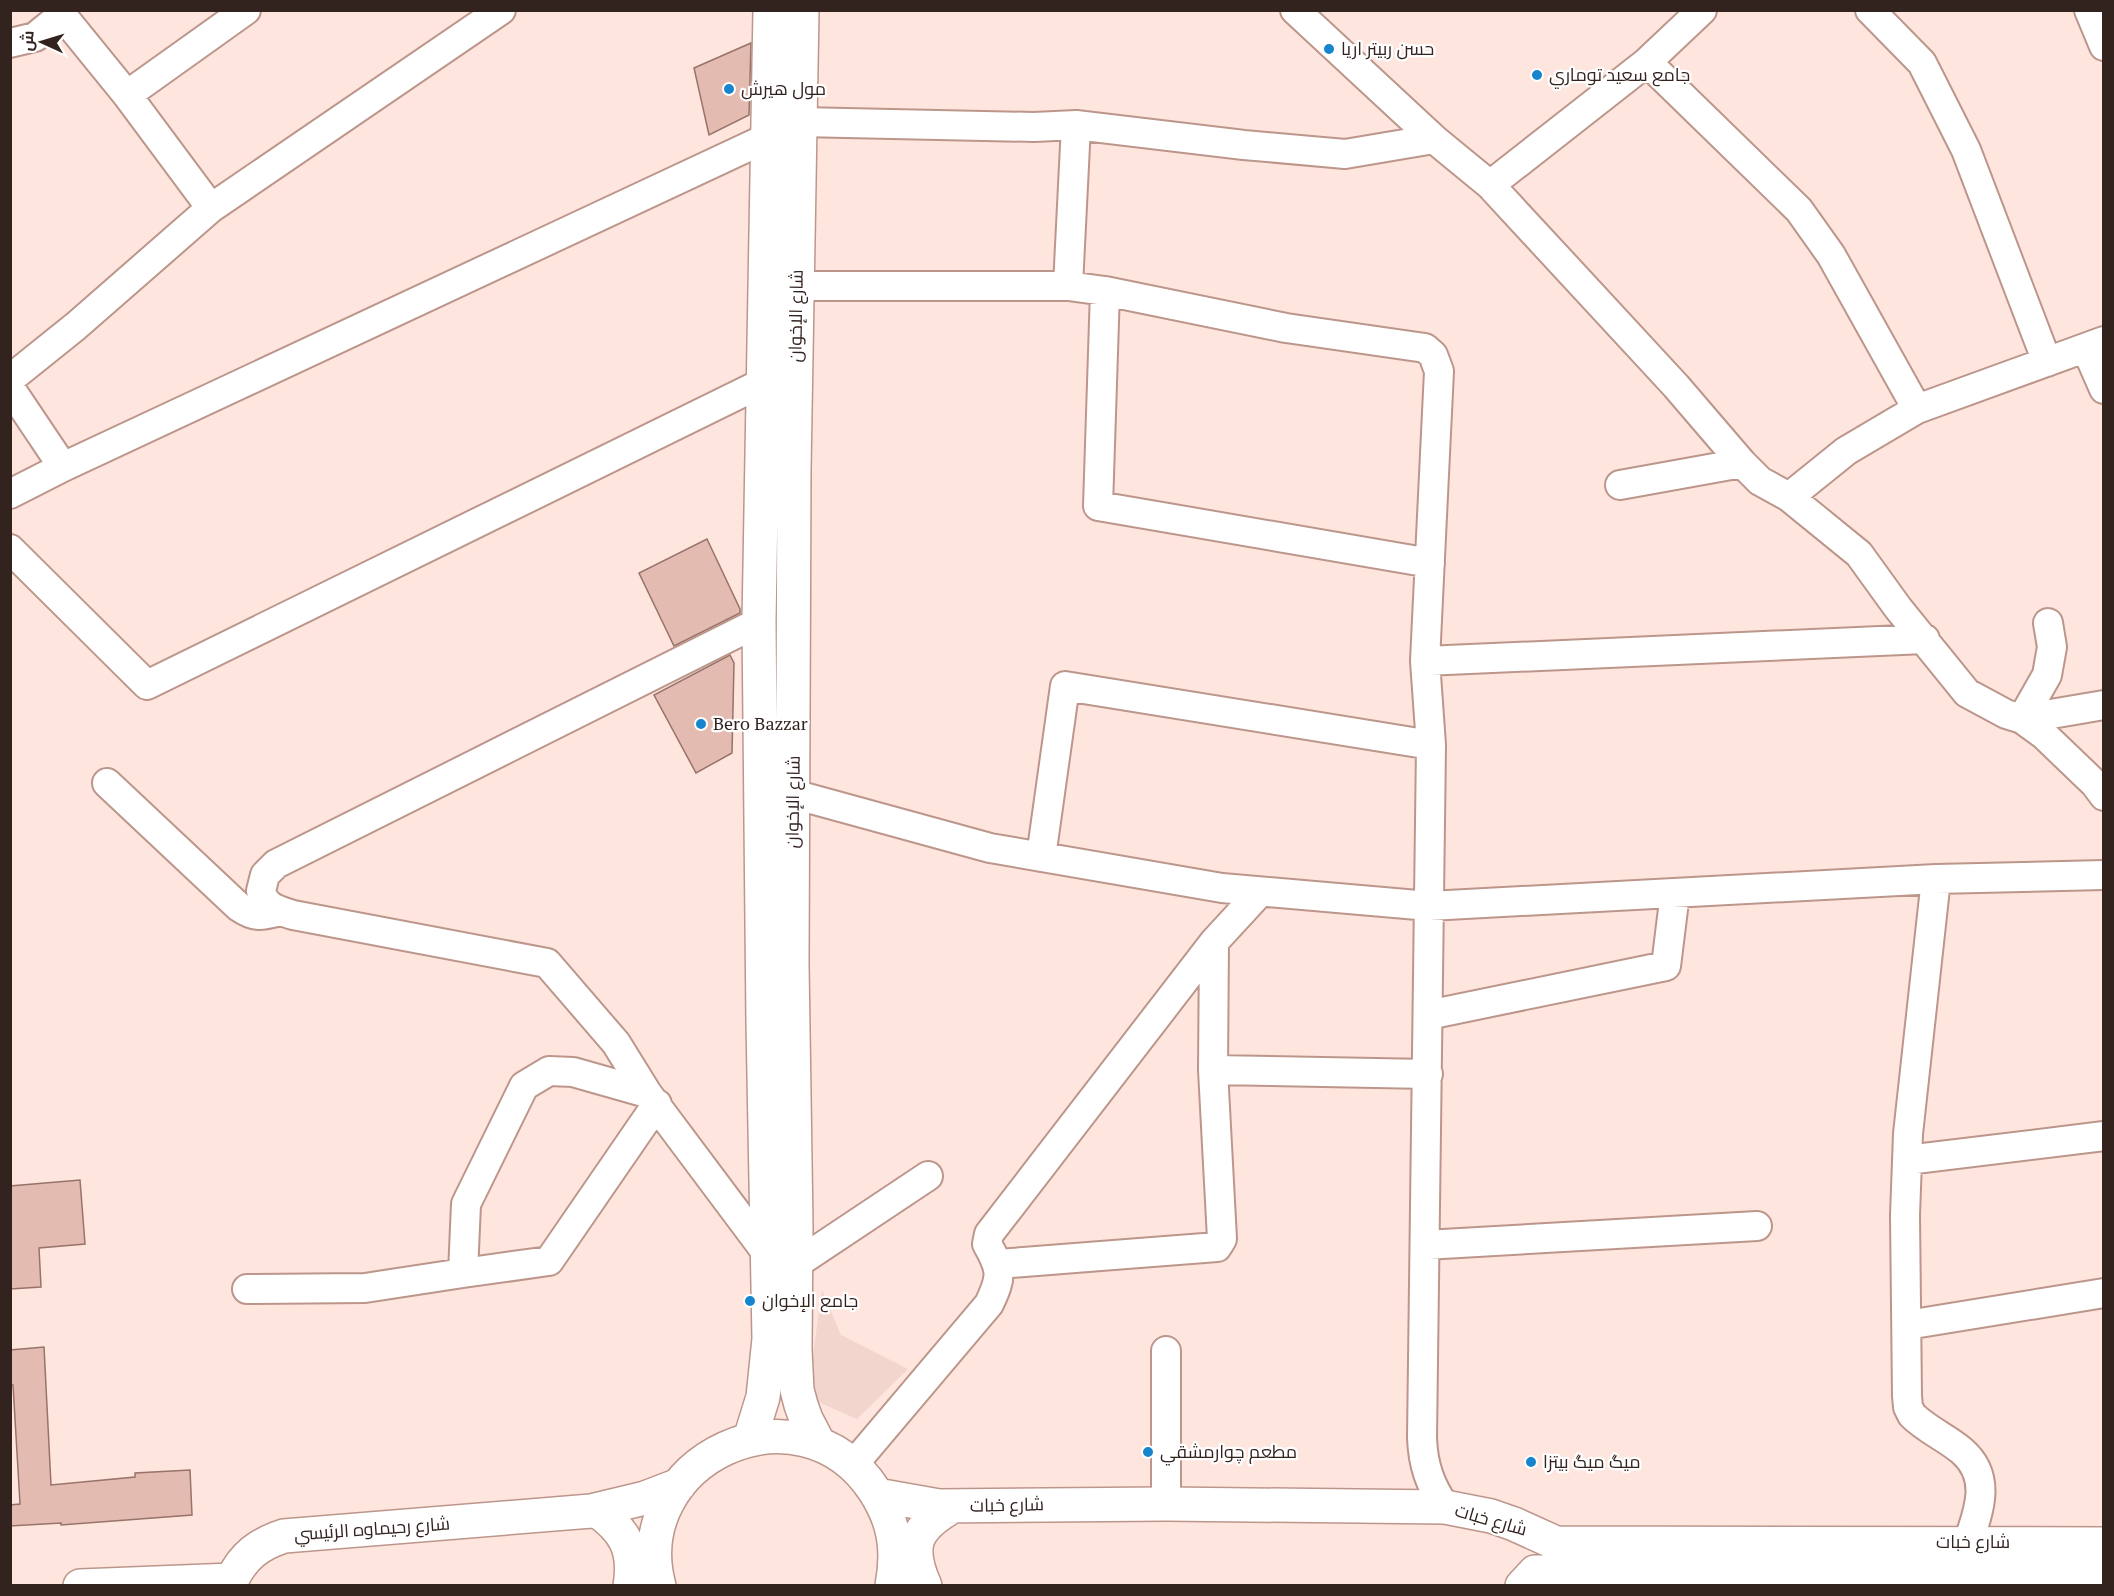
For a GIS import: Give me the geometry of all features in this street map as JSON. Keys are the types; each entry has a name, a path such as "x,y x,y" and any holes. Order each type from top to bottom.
{"main road":[{"path":"750,1439 763,1397 769,1339 782,1260 763,1023 759,622 770,10"},
{"name":"شارع الإخوان","path":"802,10 794,469 792,964 782,1260 795,1350 797,1390 806,1419 819,1444"},
{"path":"761,469 794,469"},
{"path":"763,1397 780,1405 794,1397 797,1390"},
{"path":"659,1586 656,1574 656,1542 663,1512 679,1485 693,1469 729,1445 750,1439 785,1437 819,1444 837,1453 864,1475 884,1505 894,1536 896,1569 892,1586"},
{"name":"شارع رحيماوه الرئيسي","path":"80,1586 232,1580 243,1560 258,1546 284,1536 596,1510 645,1498 679,1485"},
{"name":"شارع خبات","path":"877,1495 911,1502 953,1506 1166,1504 1445,1507 1503,1520 1556,1543 2103,1544"},
{"path":"925,1586 916,1564 917,1537 933,1517 953,1506"},
{"path":"596,1510 614,1523 626,1541 632,1562 630,1586"},
{"name":"شارع خبات","path":"1529,1579 2055,1578 2103,1572"}],"street":[{"path":"127,95 246,10"},
{"path":"10,379 76,326 211,208 501,10"},
{"path":"1295,10 1434,139 1490,185 1676,386 1760,481 1790,496 1859,554 1898,608 1967,693 2006,714 2022,719 2044,735 2095,784 2103,796"},
{"path":"1490,185 1647,62 1702,10"},
{"path":"1870,10 1922,63 1966,150 2047,362"},
{"path":"2089,10 2103,46"},
{"path":"10,43 35,37 61,13 127,95 211,208"},
{"path":"1647,62 1799,210 1831,255 1917,409"},
{"path":"801,122 1034,127 1076,125 1345,154 1434,139"},
{"path":"1068,286 1076,125"},
{"path":"10,494 63,467 766,138"},
{"path":"797,286 1068,286 1105,291 1286,328 1425,348 1433,355 1439,370 1425,661 1431,746 1423,1457 1431,1483 1445,1507"},
{"path":"1105,291 1098,506 1430,563"},
{"path":"1790,496 1846,451 1917,409 2095,344 2103,389"},
{"path":"10,549 147,684 762,383"},
{"path":"10,388 63,467"},
{"path":"1620,485 1742,463"},
{"path":"759,622 276,864 265,875 261,891 267,904 280,911 547,963 616,1043 652,1098 782,1260 928,1176"},
{"path":"2022,719 2047,675 2052,647 2048,623"},
{"path":"1425,661 1925,639"},
{"path":"1041,856 1065,686 1431,746"},
{"path":"2022,719 2103,705"},
{"path":"107,783 238,907 260,917 280,911"},
{"path":"793,794 990,848 1222,888 1429,906 1936,879 2103,875"},
{"path":"1936,879 1917,1040 1907,1160 1905,1215 1908,1407 1919,1422 1963,1451 1978,1472 1982,1492 1968,1542"},
{"path":"853,1465 988,1304 998,1285 998,1264 987,1244 989,1234 1214,942 1260,892"},
{"path":"1428,1015 1666,966 1675,893"},
{"path":"998,1264 1217,1247 1222,1239 1213,1070 1214,942"},
{"path":"1213,1070 1428,1074"},
{"path":"464,1273 466,1204 524,1086 549,1071 573,1072 652,1098"},
{"path":"247,1288 364,1288 549,1261 652,1098"},
{"path":"1907,1160 2103,1136"},
{"path":"1425,1245 1757,1226"},
{"path":"1907,1325 2103,1293"},
{"path":"1166,1351 1166,1504"}],"shaded area":[{"path":"822,1290 841,1335 908,1369 857,1419 807,1397"}],"building":[{"name":"مول هيرش","path":"751,43 749,115 709,135 694,68"},
{"path":"707,539 740,613 674,646 639,573"},
{"name":"Bero Bazzar","path":"730,655 734,663 732,753 696,773 654,695"},
{"path":"80,1180 85,1244 39,1248 41,1287 10,1289 10,1186"},
{"path":"44,1347 51,1485 135,1477 135,1473 190,1470 192,1515 61,1525 61,1523 10,1526 10,1505 20,1504 13,1385 10,1385 10,1350"}],"place":[{"name":"حسن ربيتر اريا","path":"1329,49"},
{"name":"جامع سعيد توماري","path":"1537,75"},
{"name":"مول هيرش","path":"729,89"},
{"name":"Bero Bazzar","path":"701,724"},
{"name":"جامع الإخوان","path":"750,1301"},
{"name":"مطعم چوارمشقي","path":"1148,1452"},
{"name":"ميگ ميگ بيتزا","path":"1531,1462"}]}
